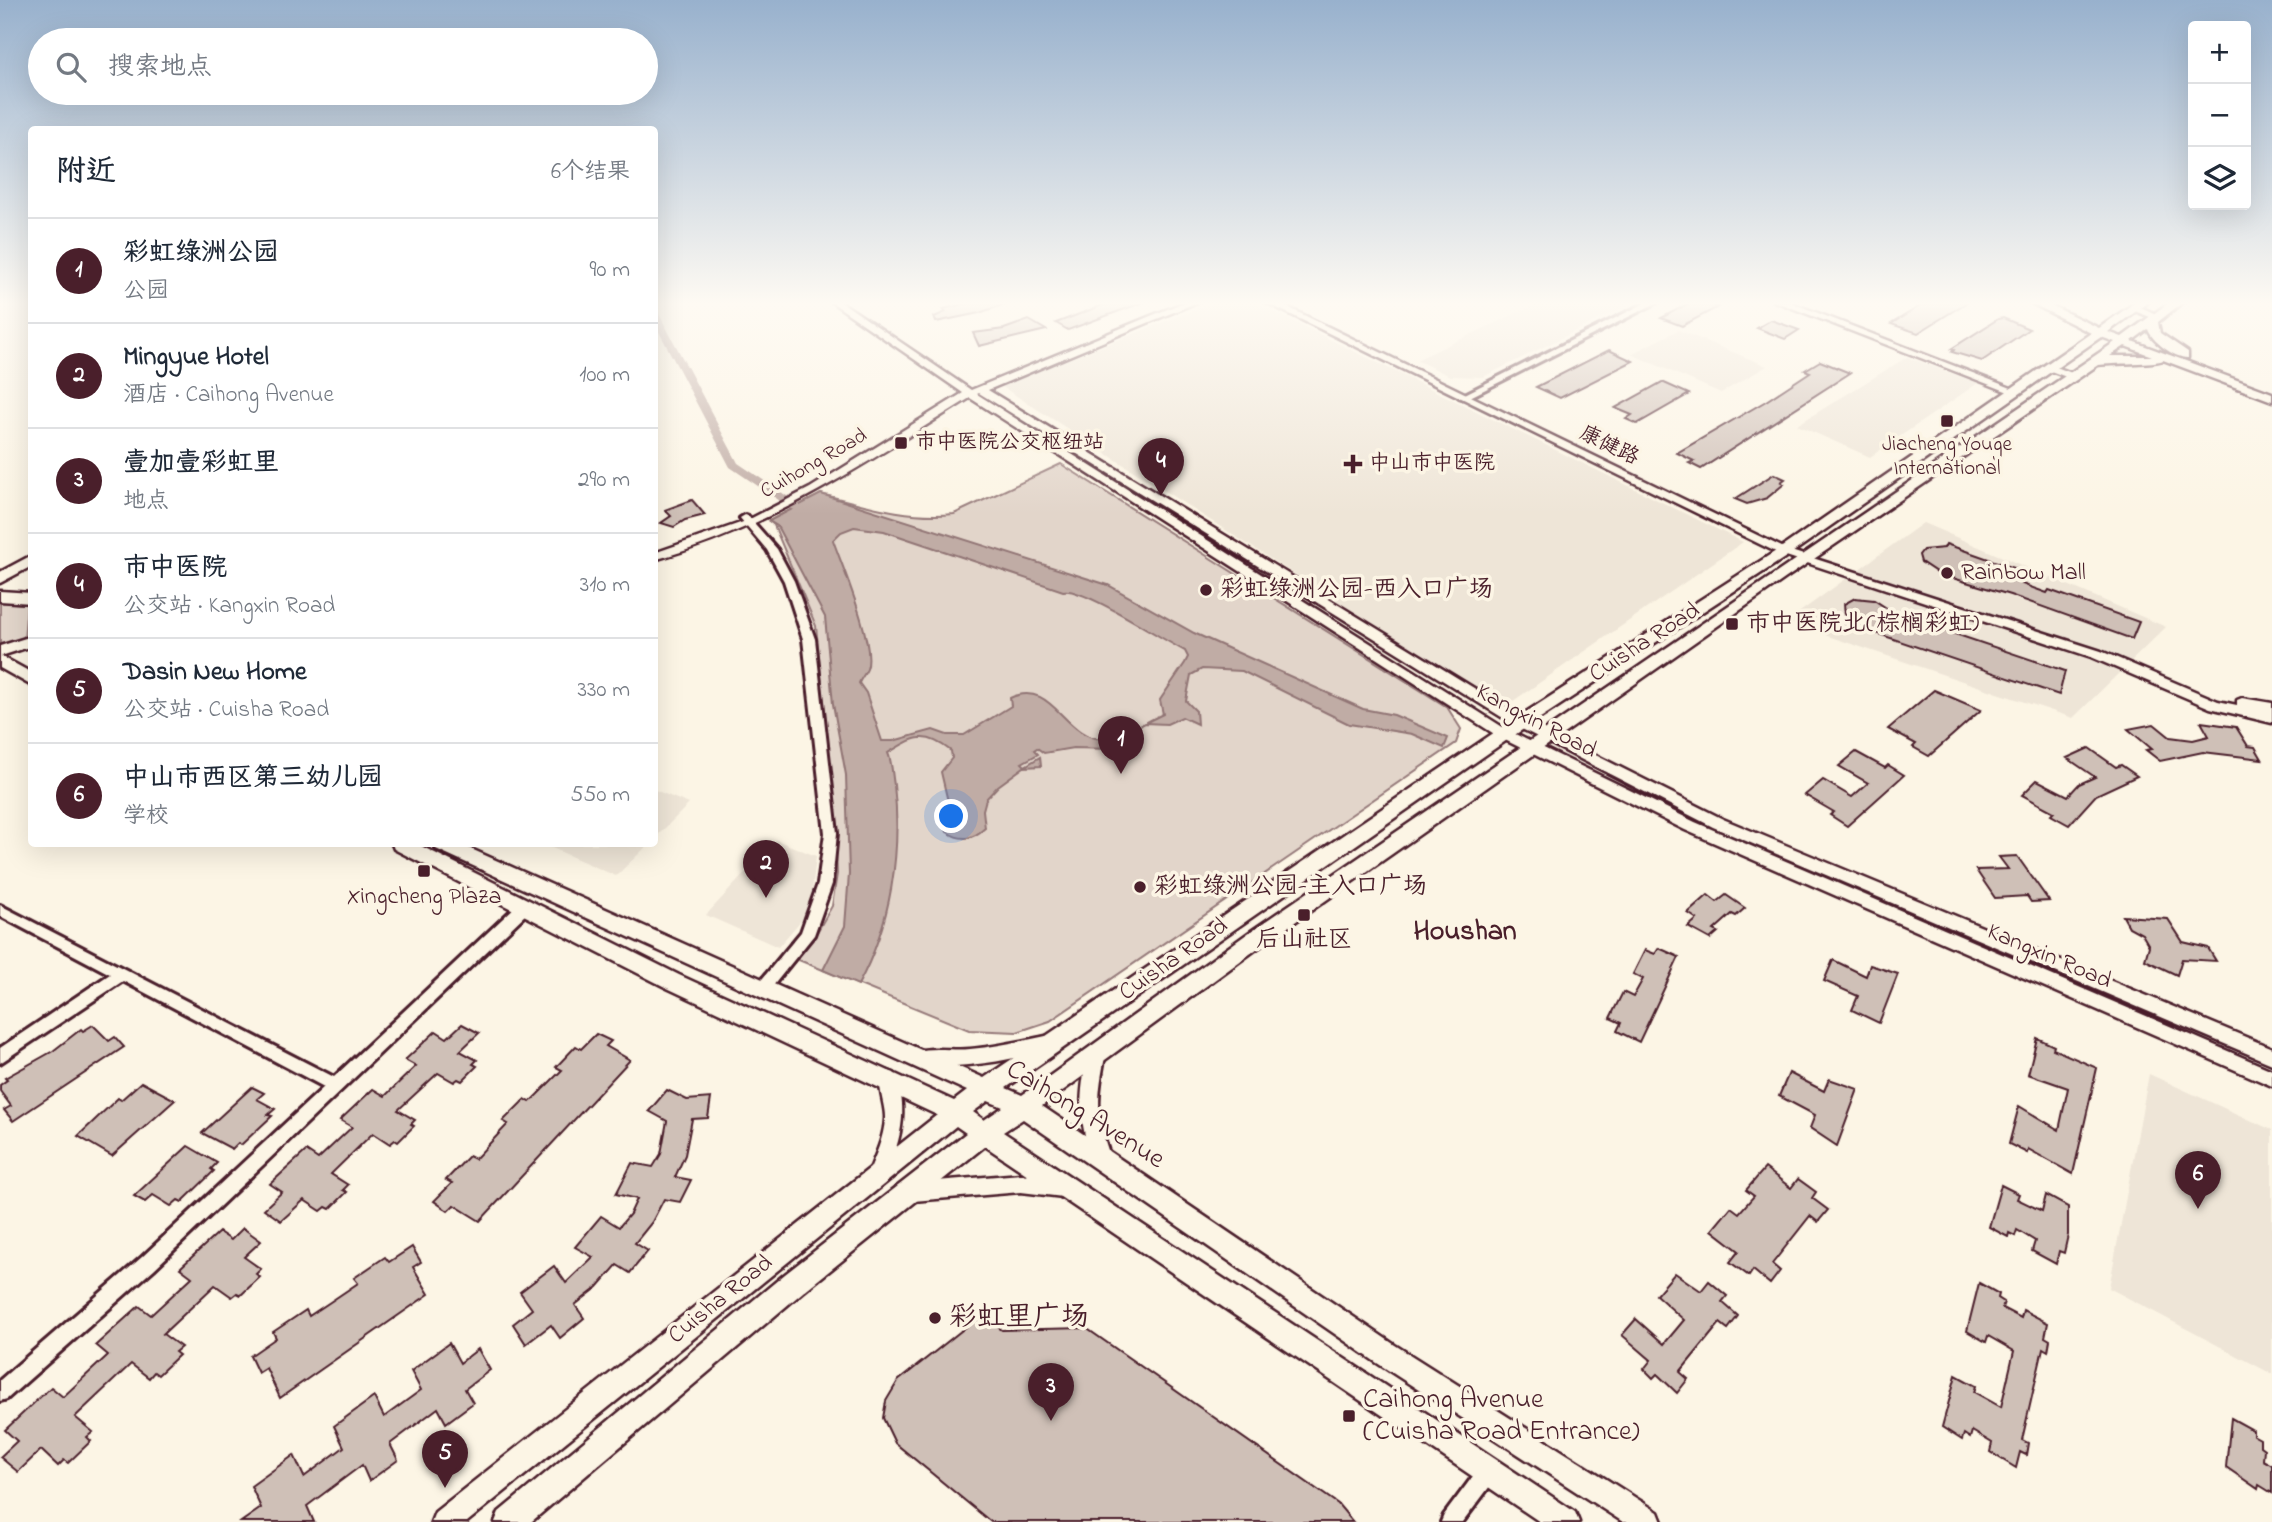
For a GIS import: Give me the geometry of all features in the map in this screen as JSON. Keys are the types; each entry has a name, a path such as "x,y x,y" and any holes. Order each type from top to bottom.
{"main road":[{"name":"Cuisha Road","path":"445,1522 954,1112 1504,734 1788,549 2045,372"},
{"name":"Cuisha Road","path":"509,1522 794,1283 986,1131 1531,748 2081,372"},
{"path":"2211,372 2272,397"},
{"path":"2220,372 2272,388"},
{"path":"0,578 28,561"},
{"path":"0,596 28,598"},
{"path":"0,652 28,642"},
{"path":"0,661 28,674"},
{"path":"407,847 672,981 888,1079 954,1112 1565,1522"},
{"name":"Caihong Avenue","path":"450,847 1023,1106 1386,1354 1648,1522"}],"street":[{"name":"Kangxin Road","path":"945,372 1504,734 1690,826 2272,1078"},
{"name":"Kangxin Road","path":"948,372 1521,723 1718,823 2272,1056"},
{"name":"Cuihong Road","path":"658,556 753,518 811,488 972,389 1013,372"},
{"name":"Cuihong Road","path":"972,389 1015,372"},
{"name":"康健路","path":"1419,372 1788,549 2008,620"},
{"name":"康健路","path":"1422,372 1468,395"},
{"path":"1468,395 1514,372"},
{"path":"1964,372 2014,391"},
{"path":"2061,372 2074,377"},
{"path":"753,518 789,581 809,639 831,833 825,884 811,926 762,988"},
{"path":"2008,620 2130,658 2214,696 2272,708"},
{"path":"2008,620 2126,665 2215,705 2272,718"},
{"path":"0,1392 148,1263 523,908"},
{"path":"0,910 335,1085"},
{"path":"0,1056 122,974"},
{"path":"915,1056 947,1059 999,1055 1058,1041"},
{"path":"1097,1051 1088,1100 1088,1123 1102,1160"},
{"path":"877,1174 895,1129 895,1105 888,1079"},
{"path":"911,1192 1021,1183 1071,1189"},
{"path":"1451,1522 1489,1471"}],"shaded area":[{"name":"中山市中医院","path":"1037,372 1397,372 1743,542 1503,708 1001,386"},
{"path":"1442,372 1493,372 1483,377 1450,376"},
{"path":"1673,372 1757,372 1721,393"},
{"path":"1883,372 1948,372 1978,383 1870,457 1797,425"},
{"path":"1061,464 1447,707 1461,729 1456,743 1050,1021 1017,1032 969,1030 794,958 816,934 832,906 837,874 834,805 816,626 774,525 769,521 821,494 903,513 954,514"},
{"path":"821,494 1108,585 1194,633 1363,709 1394,715 1448,738 1444,748 1412,734 1349,724 1242,671 1202,669 1191,675 1186,701 1196,711 1197,724 1182,717 1167,724 1145,723 1163,714 1160,700 1185,663 1188,657 1185,651 1104,605 1073,592 1063,591 884,531 854,527 841,532 833,540 857,605 867,642 867,669 859,683 866,693 882,741 893,741 933,730 947,735 964,735 1011,706 1010,698 1025,694 1048,702 1089,736 1110,738 1141,725 1111,749 1073,748 1044,753 1037,748 1034,750 1038,754 1022,763 1025,766 1040,757 1041,766 1024,767 998,786 986,799 983,810 985,828 967,838 947,832 944,823 949,806 941,772 952,758 951,751 934,740 920,738 888,753 896,810 895,861 879,938 858,985 823,970 845,926 849,874 846,775 833,704 825,617 777,526 769,521"},
{"name":"Rainbow Mall","path":"1923,523 2166,627 2073,718 1786,622"},
{"path":"0,602 27,604 24,640 0,644"},
{"path":"658,791 689,804 658,835"},
{"path":"776,840 816,856 810,910 778,947 706,915"},
{"path":"550,847 646,847 616,876"},
{"path":"2149,1074 2272,1130 2272,1374 2109,1288"}],"building":[{"path":"1566,372 1611,372 1560,398 1536,387"},
{"path":"1810,372 1850,373 1701,469 1689,463 1694,461 1677,453"},
{"path":"1662,382 1689,394 1637,424 1626,419 1632,415 1615,408"},
{"path":"1774,474 1785,479 1781,482 1784,484 1767,498 1747,504 1735,499"},
{"path":"692,500 705,515 685,520 674,527 661,523 671,516 665,510"},
{"path":"1946,544 2020,570 2018,575 2025,578 2022,584 2047,593 2049,590 2139,622 2132,639 2010,595 1939,574 1921,562 1919,555 1923,550 1944,548"},
{"path":"1855,598 1874,600 1896,614 2065,671 2059,695 1849,624 1851,620 1845,614 1844,604"},
{"path":"1934,690 1981,710 1929,756 1913,747 1916,744 1888,729"},
{"path":"2201,722 2236,727 2248,746 2255,747 2262,759 2203,752 2160,761 2146,750 2152,749 2128,729 2154,724 2170,737 2193,740 2209,736"},
{"path":"2089,748 2116,767 2121,765 2137,776 2096,795 2069,825 2051,815 2054,812 2022,795 2037,780 2068,796 2079,784 2095,777 2067,758"},
{"path":"1856,752 1885,768 1888,765 1904,775 1847,826 1830,815 1834,812 1805,795 1823,780 1852,797 1868,783 1839,766"},
{"path":"2017,856 2049,901 2031,902 2027,896 1995,898 1976,870 2008,869 1999,857"},
{"path":"1708,895 1717,902 1726,895 1745,908 1736,916 1732,914 1714,930 1718,932 1710,939 1688,927 1697,919 1688,913"},
{"path":"2123,916 2168,919 2183,942 2208,948 2216,961 2182,959 2177,975 2145,960 2149,946 2142,934 2129,927"},
{"path":"1659,948 1679,957 1639,1042 1617,1031 1621,1023 1610,1018 1623,992 1633,997 1643,979 1633,974 1645,950 1655,954"},
{"path":"1833,960 1866,976 1870,965 1898,974 1879,1023 1852,1010 1858,996 1824,981"},
{"path":"462,1024 479,1033 460,1051 477,1060 473,1064 477,1066 462,1081 458,1079 454,1082 438,1073 398,1110 415,1120 411,1124 414,1126 398,1142 395,1140 390,1144 373,1133 331,1174 348,1185 343,1190 347,1192 330,1209 326,1207 321,1211 304,1200 281,1221 264,1209 282,1192 270,1184 306,1151 318,1159 352,1127 340,1120 373,1089 385,1096 416,1066 405,1060 436,1031 447,1038"},
{"path":"93,1025 109,1041 115,1037 124,1047 13,1121 4,1110 11,1106 0,1091 0,1085 7,1080 5,1078 53,1051 81,1029 83,1031"},
{"path":"596,1034 611,1041 606,1046 630,1060 480,1221 454,1205 448,1211 434,1201 452,1183 446,1180 469,1156 475,1159 508,1124 503,1121 525,1099 530,1102 562,1070 556,1067 576,1046 581,1049"},
{"path":"2037,1038 2054,1046 2053,1049 2097,1068 2073,1174 2028,1149 2027,1153 2009,1144 2019,1106 2059,1130 2068,1088 2028,1074"},
{"path":"1789,1073 1824,1091 1829,1079 1858,1089 1837,1146 1810,1128 1815,1115 1779,1096"},
{"path":"141,1082 175,1100 112,1156 78,1136 118,1098 121,1100"},
{"path":"252,1087 264,1093 257,1099 275,1109 268,1115 272,1116 241,1145 238,1143 232,1149 202,1133"},
{"path":"667,1090 687,1100 711,1098 708,1118 692,1119 685,1155 675,1177 691,1180 680,1202 664,1199 652,1222 635,1243 648,1251 630,1273 617,1265 598,1287 575,1305 584,1318 560,1338 551,1325 526,1344 513,1324 532,1309 520,1292 554,1266 566,1283 593,1257 575,1247 601,1216 619,1227 630,1214 637,1199 616,1194 632,1163 653,1167 661,1154 667,1121 649,1111"},
{"path":"188,1146 217,1163 211,1169 214,1171 182,1202 178,1200 171,1206 153,1195 145,1202 134,1196"},
{"path":"1765,1168 1791,1188 1798,1179 1816,1192 1812,1198 1828,1210 1818,1222 1810,1216 1772,1264 1780,1271 1770,1284 1753,1270 1749,1276 1730,1262 1739,1251 1712,1230 1731,1207 1739,1213 1754,1196 1746,1190"},
{"path":"2001,1185 2019,1194 2017,1199 2042,1211 2046,1195 2068,1207 2068,1235 2064,1253 2059,1251 2056,1264 2032,1251 2035,1241 2017,1230 2015,1236 2009,1233 2008,1237 1989,1227"},
{"path":"243,1228 261,1241 244,1257 261,1269 256,1274 260,1277 241,1295 237,1293 232,1297 215,1285 163,1334 181,1347 175,1352 179,1355 158,1375 154,1372 149,1378 131,1364 75,1417 93,1432 87,1437 91,1441 68,1463 64,1460 58,1466 41,1450 18,1472 0,1457 17,1441 5,1430 51,1387 63,1397 108,1355 96,1345 139,1306 151,1315 192,1277 180,1268 219,1232 231,1240"},
{"path":"412,1247 421,1262 413,1267 429,1294 280,1398 266,1368 258,1373 250,1356 276,1338 273,1332 306,1310 309,1316 333,1300 358,1283 354,1278 385,1257 389,1262"},
{"path":"1675,1273 1701,1291 1709,1281 1727,1296 1722,1302 1738,1316 1728,1329 1720,1323 1680,1372 1688,1379 1677,1393 1657,1374 1653,1378 1644,1369 1651,1360 1622,1335 1636,1319 1664,1344 1684,1320 1656,1295"},
{"path":"1979,1283 1999,1294 1998,1298 2004,1302 2002,1308 2021,1318 2023,1310 2048,1323 2045,1337 2050,1340 2048,1351 2043,1348 2022,1440 2028,1443 2026,1455 2020,1452 2016,1468 1990,1452 1992,1443 1972,1431 1970,1438 1964,1434 1962,1440 1942,1427 1956,1375 1976,1386 1974,1392 2001,1407 2014,1351 1988,1336 1986,1342 1967,1331"},
{"path":"981,1315 1002,1330 1086,1328 1338,1504 1353,1522 991,1522 895,1443 883,1418 886,1401 898,1381"},
{"path":"449,1343 460,1363 478,1349 490,1370 465,1389 473,1403 446,1423 438,1408 390,1444 398,1460 369,1481 362,1465 307,1506 314,1522 241,1522 261,1508 251,1486 294,1455 304,1477 344,1447 334,1426 374,1397 384,1417 421,1390 411,1371"},
{"path":"2231,1418 2253,1430 2253,1435 2260,1439 2260,1446 2264,1449 2263,1460 2272,1465 2272,1493 2259,1485 2258,1489 2226,1467"}],"waterway":[{"path":"685,372 734,465 796,507"}],"place":[{"name":"Jiacheng Youge International","path":"1947,421"},
{"name":"市中医院公交枢纽站","path":"901,443"},
{"name":"中山市中医院","path":"1353,464"},
{"name":"市中医院","path":"1161,496"},
{"name":"Rainbow Mall","path":"1947,573"},
{"name":"彩虹绿洲公园-西入口广场","path":"1206,590"},
{"name":"市中医院北(棕榈彩虹)","path":"1732,624"},
{"name":"彩虹绿洲公园","path":"1121,774"},
{"name":"Xingcheng Plaza","path":"424,871"},
{"name":"彩虹绿洲公园-主入口广场","path":"1140,887"},
{"name":"Mingyue Hotel","path":"766,898"},
{"name":"后山社区","path":"1304,915"},
{"name":"中山市西区第三幼儿园","path":"2198,1209"},
{"name":"彩虹里广场","path":"935,1318"},
{"name":"Caihong Avenue (Cuisha Road Entrance)","path":"1349,1416"},
{"name":"壹加壹彩虹里","path":"1051,1421"},
{"name":"Dasin New Home","path":"445,1488"}],"district":[{"name":"Houshan","path":"1465,932"}]}
